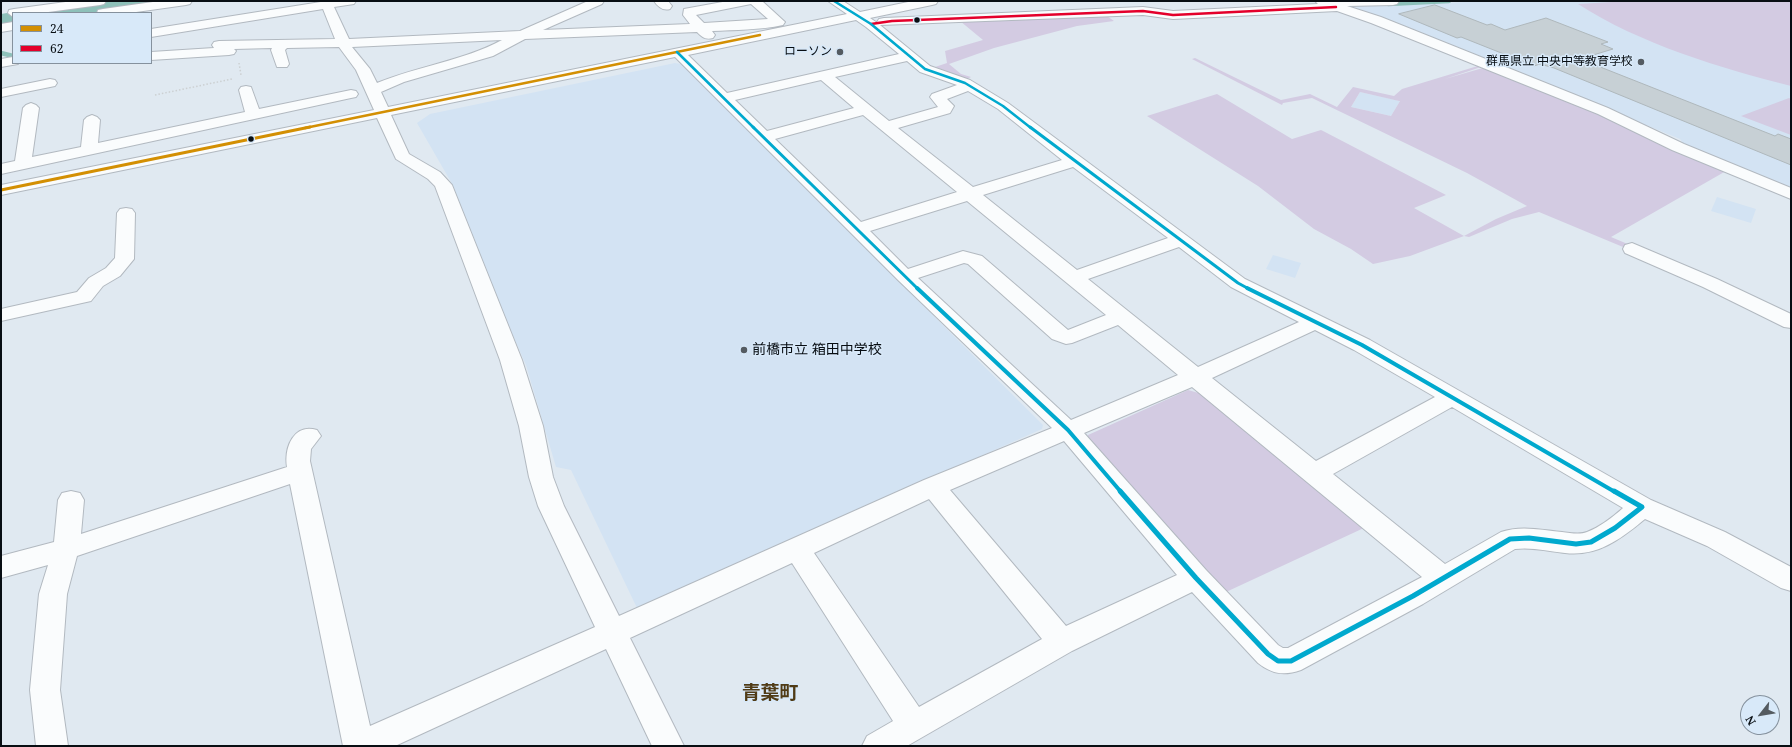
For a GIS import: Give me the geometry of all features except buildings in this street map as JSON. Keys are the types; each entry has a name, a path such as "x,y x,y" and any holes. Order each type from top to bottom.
{"street":[{"path":"20,12 100,1"},
{"path":"110,12 185,1 178,28"},
{"path":"152,33 235,19 284,6 327,5 350,1"},
{"path":"372,90 399,79 488,53 521,36 598,1"},
{"path":"716,44 689,15 689,12 748,1"},
{"path":"152,56 217,49 343,42 521,36 756,25 778,22 755,1"},
{"path":"834,1 865,20 925,68 969,86 1003,106 1238,283 1362,345 1642,507 1716,539 1791,580"},
{"path":"1,190 716,44 865,20 932,1"},
{"path":"865,20 892,21 1143,11 1173,15 1393,1"},
{"path":"327,5 343,42 364,69 402,156 438,179 443,184 511,360 531,426 541,477 551,506 668,746"},
{"path":"1330,5 1372,19 1602,111 1690,152 1791,194"},
{"path":"582,8 606,31"},
{"path":"1,15 12,13"},
{"path":"217,49 229,37 235,19"},
{"path":"1,28 12,26"},
{"path":"282,46 278,50 282,64"},
{"path":"677,52 905,276 1068,430 1196,578 1268,654 1278,661 1290,661 1413,596 1510,539 1522,537 1585,544 1598,538 1627,520 1642,507"},
{"path":"724,98 910,56"},
{"path":"1,63 12,61"},
{"path":"823,76 1443,578"},
{"path":"241,82 253,115"},
{"path":"1,93 50,83"},
{"path":"885,127 945,110 946,106 937,97 969,86"},
{"path":"1,169 351,94"},
{"path":"23,164 31,108"},
{"path":"764,136 864,110"},
{"path":"89,150 92,120"},
{"path":"169,132 170,155"},
{"path":"858,229 1075,161"},
{"path":"1,315 84,297 96,282 113,272 124,259 126,213"},
{"path":"1073,278 1181,240"},
{"path":"1632,249 1710,283 1791,322"},
{"path":"905,276 957,259 970,258 975,260 1059,334 1066,337 1120,317"},
{"path":"309,436 299,444 297,452 300,472 360,746 933,487 1195,377 1316,322"},
{"path":"1315,473 1453,397"},
{"path":"1,567 66,549 300,472"},
{"path":"933,487 1062,642"},
{"path":"52,746 45,690 53,594 66,549 71,500"},
{"path":"797,549 914,726"},
{"path":"878,746 1062,642 1196,578"}],"path":[{"path":"154,95 241,82 241,74 236,52 217,49"}],"shaded area":[{"name":"群馬県立 中央中等教育学校","path":"1487,1 1791,1 1791,188 1686,147 1680,139 1624,116 1357,9 1347,7"},
{"path":"1629,1 1791,1 1791,86 1709,63 1654,43 1627,31 1578,4"},
{"path":"1107,16 1114,21 1077,26 994,48 949,64 961,74 971,77 967,79 935,67 947,63 945,51 983,40 960,21"},
{"path":"1195,58 1281,100 1310,94 1337,107 1353,87 1394,96 1402,89 1481,65 1484,66 1445,79 1486,67 1601,114 1726,171 1611,237 1630,245 1623,247 1539,212 1512,219 1469,237 1464,236 1496,219 1527,206 1467,173 1312,98 1283,103 1282,105 1192,59","holes":["1360,92 1400,101 1391,116 1351,107"]},
{"name":"前橋市立 箱田中学校","path":"675,63 681,64 1043,425 1042,429 637,608 571,470 556,467 526,365 500,307 451,182 417,123 430,114"},
{"path":"1360,92 1400,101 1391,116 1351,107"},
{"path":"1217,94 1292,139 1321,130 1446,195 1414,208 1464,236 1410,256 1373,264 1351,249 1314,229 1258,186 1147,116"},
{"path":"1789,98 1791,99 1791,135 1741,116"},
{"path":"1717,197 1756,209 1751,223 1711,211"},
{"path":"1273,255 1301,263 1295,278 1266,269"},
{"path":"1188,390 1202,394 1366,527 1226,592 1086,443 1088,435"}],"waterway":[{"path":"63,12 142,1"},
{"path":"1388,4 1449,1"},
{"path":"1,21 12,19"},
{"path":"1,53 12,56"}],"transit line":[{"path":"677,52 905,276 1068,430 1196,578 1268,654 1278,661 1291,661 1413,596 1510,539 1529,538 1576,544 1591,542 1615,528 1642,507 1362,345 1238,283 1003,106 965,83 925,69 871,24 834,1"},
{"name":"62","path":"871,24 892,21 1143,11 1173,15 1336,7"},
{"name":"24","path":"1,190 760,35"}],"place":[{"name":"ローソン","path":"840,52"},
{"name":"群馬県立 中央中等教育学校","path":"1641,62"},
{"name":"前橋市立 箱田中学校","path":"744,350"}],"district":[{"name":"青葉町","path":"770,694"}]}
